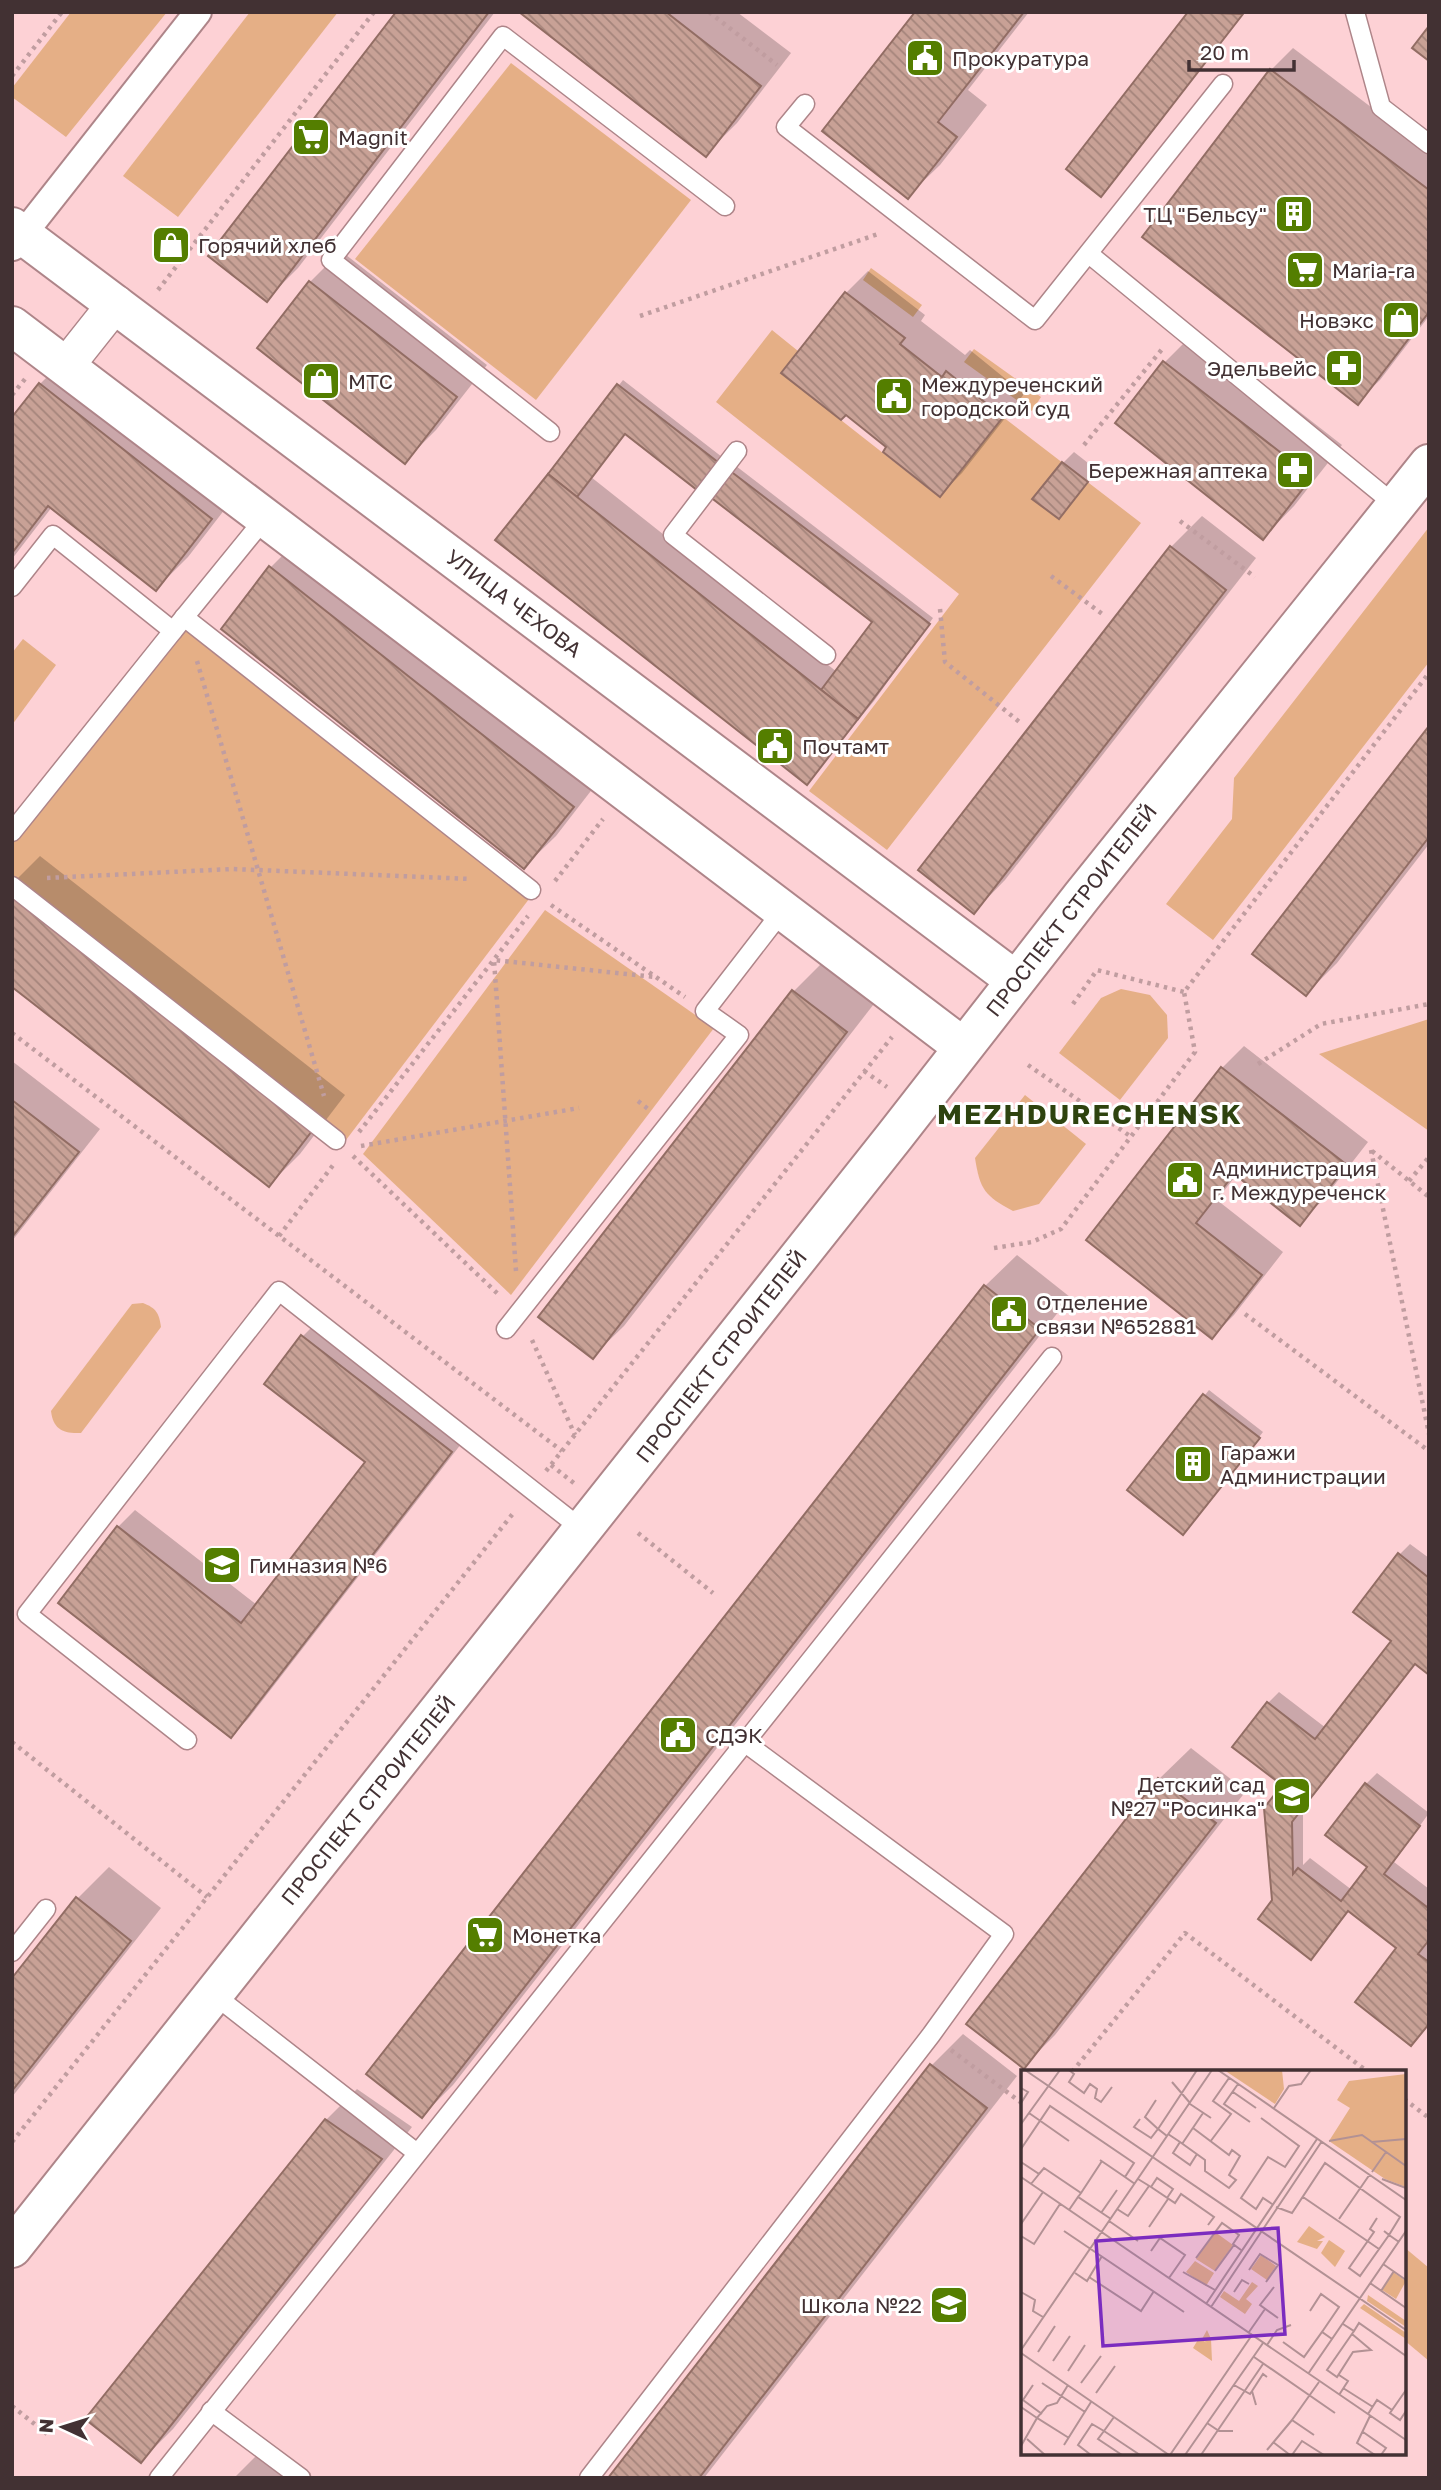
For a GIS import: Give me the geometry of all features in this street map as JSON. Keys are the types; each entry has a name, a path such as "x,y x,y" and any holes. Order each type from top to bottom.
{"street":[{"path":"16,237 198,12"},
{"name":"УЛИЦА ЧЕХОВА","path":"16,237 116,303 1015,980"},
{"path":"66,366 116,303"},
{"path":"12,326 963,1047"},
{"name":"ПРОСПЕКТ СТРОИТЕЛЕЙ","path":"12,2248 583,1530 1015,980 1394,504 1429,464"}],"lane":[{"path":"1355,12 1381,107 1429,144"},
{"path":"550,432 331,260 503,36 725,206"},
{"path":"805,104 786,127 1035,320 1223,84"},
{"path":"1089,254 1394,504"},
{"path":"737,451 673,535 826,655"},
{"path":"12,832 265,517"},
{"path":"12,587 53,535 178,624 530,890"},
{"path":"12,886 341,1144"},
{"path":"506,1329 520,1315 739,1035 705,1011 783,910"},
{"path":"187,1740 27,1614 279,1291 583,1530"},
{"path":"159,2478 1052,1357"},
{"path":"589,2478 931,2035 1004,1934 744,1742"},
{"path":"12,1952 46,1909"},
{"path":"214,1994 417,2153"},
{"path":"211,2411 301,2478"}],"path":[{"path":"12,76 62,12"},
{"path":"157,291 374,12"},
{"path":"709,12 777,65"},
{"path":"640,316 910,223"},
{"path":"1084,445 1180,327"},
{"path":"1180,521 1255,577"},
{"path":"1051,576 1105,616"},
{"path":"940,609 945,662 1022,724"},
{"path":"178,624 258,870 341,1144 520,1315"},
{"path":"994,1248 1032,1242 1060,1229 1195,1052 1184,992 1429,673"},
{"path":"279,1236 341,1144 494,960 530,890 625,791"},
{"path":"38,878 258,870 530,890 705,1011"},
{"path":"494,960 655,977"},
{"path":"494,960 520,1315 575,1435"},
{"path":"1073,1004 1097,970 1184,992"},
{"path":"1258,1064 1321,1024 1429,1004"},
{"path":"12,2143 897,1031"},
{"path":"12,1033 562,1451"},
{"path":"1028,1065 1130,1137"},
{"path":"864,1071 890,1090"},
{"path":"341,1144 579,1108"},
{"path":"1429,1197 1371,1150 1429,1434"},
{"path":"1409,1181 1429,1157"},
{"path":"1245,1314 1429,1451"},
{"path":"551,1465 579,1488"},
{"path":"638,1533 713,1593"},
{"path":"12,1742 207,1897"},
{"path":"1074,2070 1185,1933 1365,2070"},
{"path":"931,2035 1021,2102"},
{"path":"1406,2101 1429,2118"},
{"path":"12,2406 47,2434"}],"shaded area":[{"path":"71,12 167,12 66,137 12,97 12,88"},
{"path":"250,12 338,12 178,217 123,176"},
{"path":"511,63 691,200 536,400 355,259"},
{"path":"871,268 922,305 913,317 863,280"},
{"path":"772,330 798,351 781,373 939,497 1003,417 1141,523 887,850 809,791 959,594 716,402"},
{"path":"974,349 1041,397 1032,411 964,362"},
{"path":"1429,527 1429,662 1213,940 1166,904 1232,819 1234,778"},
{"path":"183,628 529,899 346,1140 12,878 12,840"},
{"path":"23,639 56,665 12,725 12,653"},
{"path":"545,910 714,1028 511,1295 363,1154"},
{"path":"1121,989 1150,995 1167,1015 1168,1038 1120,1100 1059,1053 1101,998"},
{"path":"1429,1019 1429,1131 1319,1054"},
{"path":"1025,1095 1086,1144 1039,1204 1013,1211 985,1191 975,1158"},
{"path":"143,1303 156,1312 161,1327 81,1433 69,1433 60,1429 54,1422 51,1411 132,1304"},
{"path":"1406,2249 1429,2268 1429,2361 1406,2342"}],"building":[{"path":"396,12 489,12 267,302 208,256"},
{"path":"519,12 666,12 761,86 706,157"},
{"path":"915,12 1024,12 938,122 957,137 908,199 822,131"},
{"path":"1188,12 1243,14 1101,197 1066,169"},
{"path":"1429,26 1429,61 1412,48"},
{"name":"ТЦ \"Бельсу\"","path":"1270,69 1429,190 1429,312 1358,405 1142,237"},
{"path":"309,281 457,397 405,464 257,348"},
{"name":"Междуреченский городской суд","path":"845,292 905,338 900,344 942,377 946,371 1003,417 940,497 883,452 886,447 846,415 841,420 781,373"},
{"path":"1163,361 1312,477 1263,540 1115,423"},
{"path":"39,383 212,519 156,591 48,506 12,553 12,417"},
{"path":"617,384 719,463 697,490 625,434 577,497 548,474"},
{"path":"1062,462 1088,482 1059,519 1032,499"},
{"path":"729,470 930,624 858,719 821,690 872,622 709,496"},
{"path":"548,474 858,719 807,785 495,540"},
{"path":"1170,546 1226,590 974,914 918,870"},
{"path":"269,566 574,807 524,869 221,629"},
{"path":"1429,726 1429,837 1306,996 1252,954"},
{"path":"12,891 315,1127 269,1187 12,987"},
{"path":"792,990 847,1032 593,1359 538,1317"},
{"name":"Администрация г. Междуреченск","path":"1221,1067 1347,1165 1300,1226 1234,1174 1196,1223 1262,1275 1212,1339 1086,1240"},
{"path":"12,1100 79,1152 12,1237"},
{"path":"984,1285 1040,1329 422,2118 366,2074"},
{"path":"301,1335 452,1452 231,1738 58,1603 117,1526 241,1623 365,1462 264,1384"},
{"name":"Гаражи Администрации","path":"1203,1394 1260,1438 1183,1535 1127,1490"},
{"name":"Детский сад №27 \"Росинка\"","path":"1398,1553 1429,1578 1429,1675 1415,1664 1292,1822 1293,1874 1298,1868 1341,1901 1367,1867 1325,1835 1365,1783 1420,1826 1384,1874 1427,1907 1429,1904 1429,1940 1418,1954 1429,1962 1429,2024 1411,2046 1355,2002 1396,1948 1348,1911 1311,1960 1258,1919 1272,1900 1264,1808 1282,1785 1232,1747 1267,1702 1315,1739 1391,1641 1353,1612"},
{"path":"1158,1778 1216,1823 1024,2069 966,2024"},
{"path":"76,1897 131,1941 12,2091 12,1978"},
{"path":"930,2064 987,2108 699,2478 608,2478"},
{"path":"325,2119 382,2159 141,2463 85,2419"}],"place":[{"name":"Прокуратура","path":"925,58"},
{"name":"Magnit","path":"311,137"},
{"name":"ТЦ \"Бельсу\"","path":"1294,214"},
{"name":"Горячий хлеб","path":"171,245"},
{"name":"Maria-ra","path":"1305,270"},
{"name":"Новэкс","path":"1401,320"},
{"name":"Эдельвейс","path":"1344,368"},
{"name":"МТС","path":"321,381"},
{"name":"Междуреченский городской суд","path":"894,396"},
{"name":"Бережная аптека","path":"1295,470"},
{"name":"Почтамт","path":"775,746"},
{"name":"Администрация г. Междуреченск","path":"1185,1180"},
{"name":"Отделение связи №652881","path":"1009,1314"},
{"name":"Гаражи Администрации","path":"1193,1464"},
{"name":"Гимназия №6","path":"222,1565"},
{"name":"СДЭК","path":"678,1735"},
{"name":"Детский сад №27 \"Росинка\"","path":"1292,1796"},
{"name":"Монетка","path":"485,1935"},
{"name":"Школа №22","path":"949,2305"}],"district":[{"name":"MEZHDURECHENSK","path":"1090,1113"}]}
